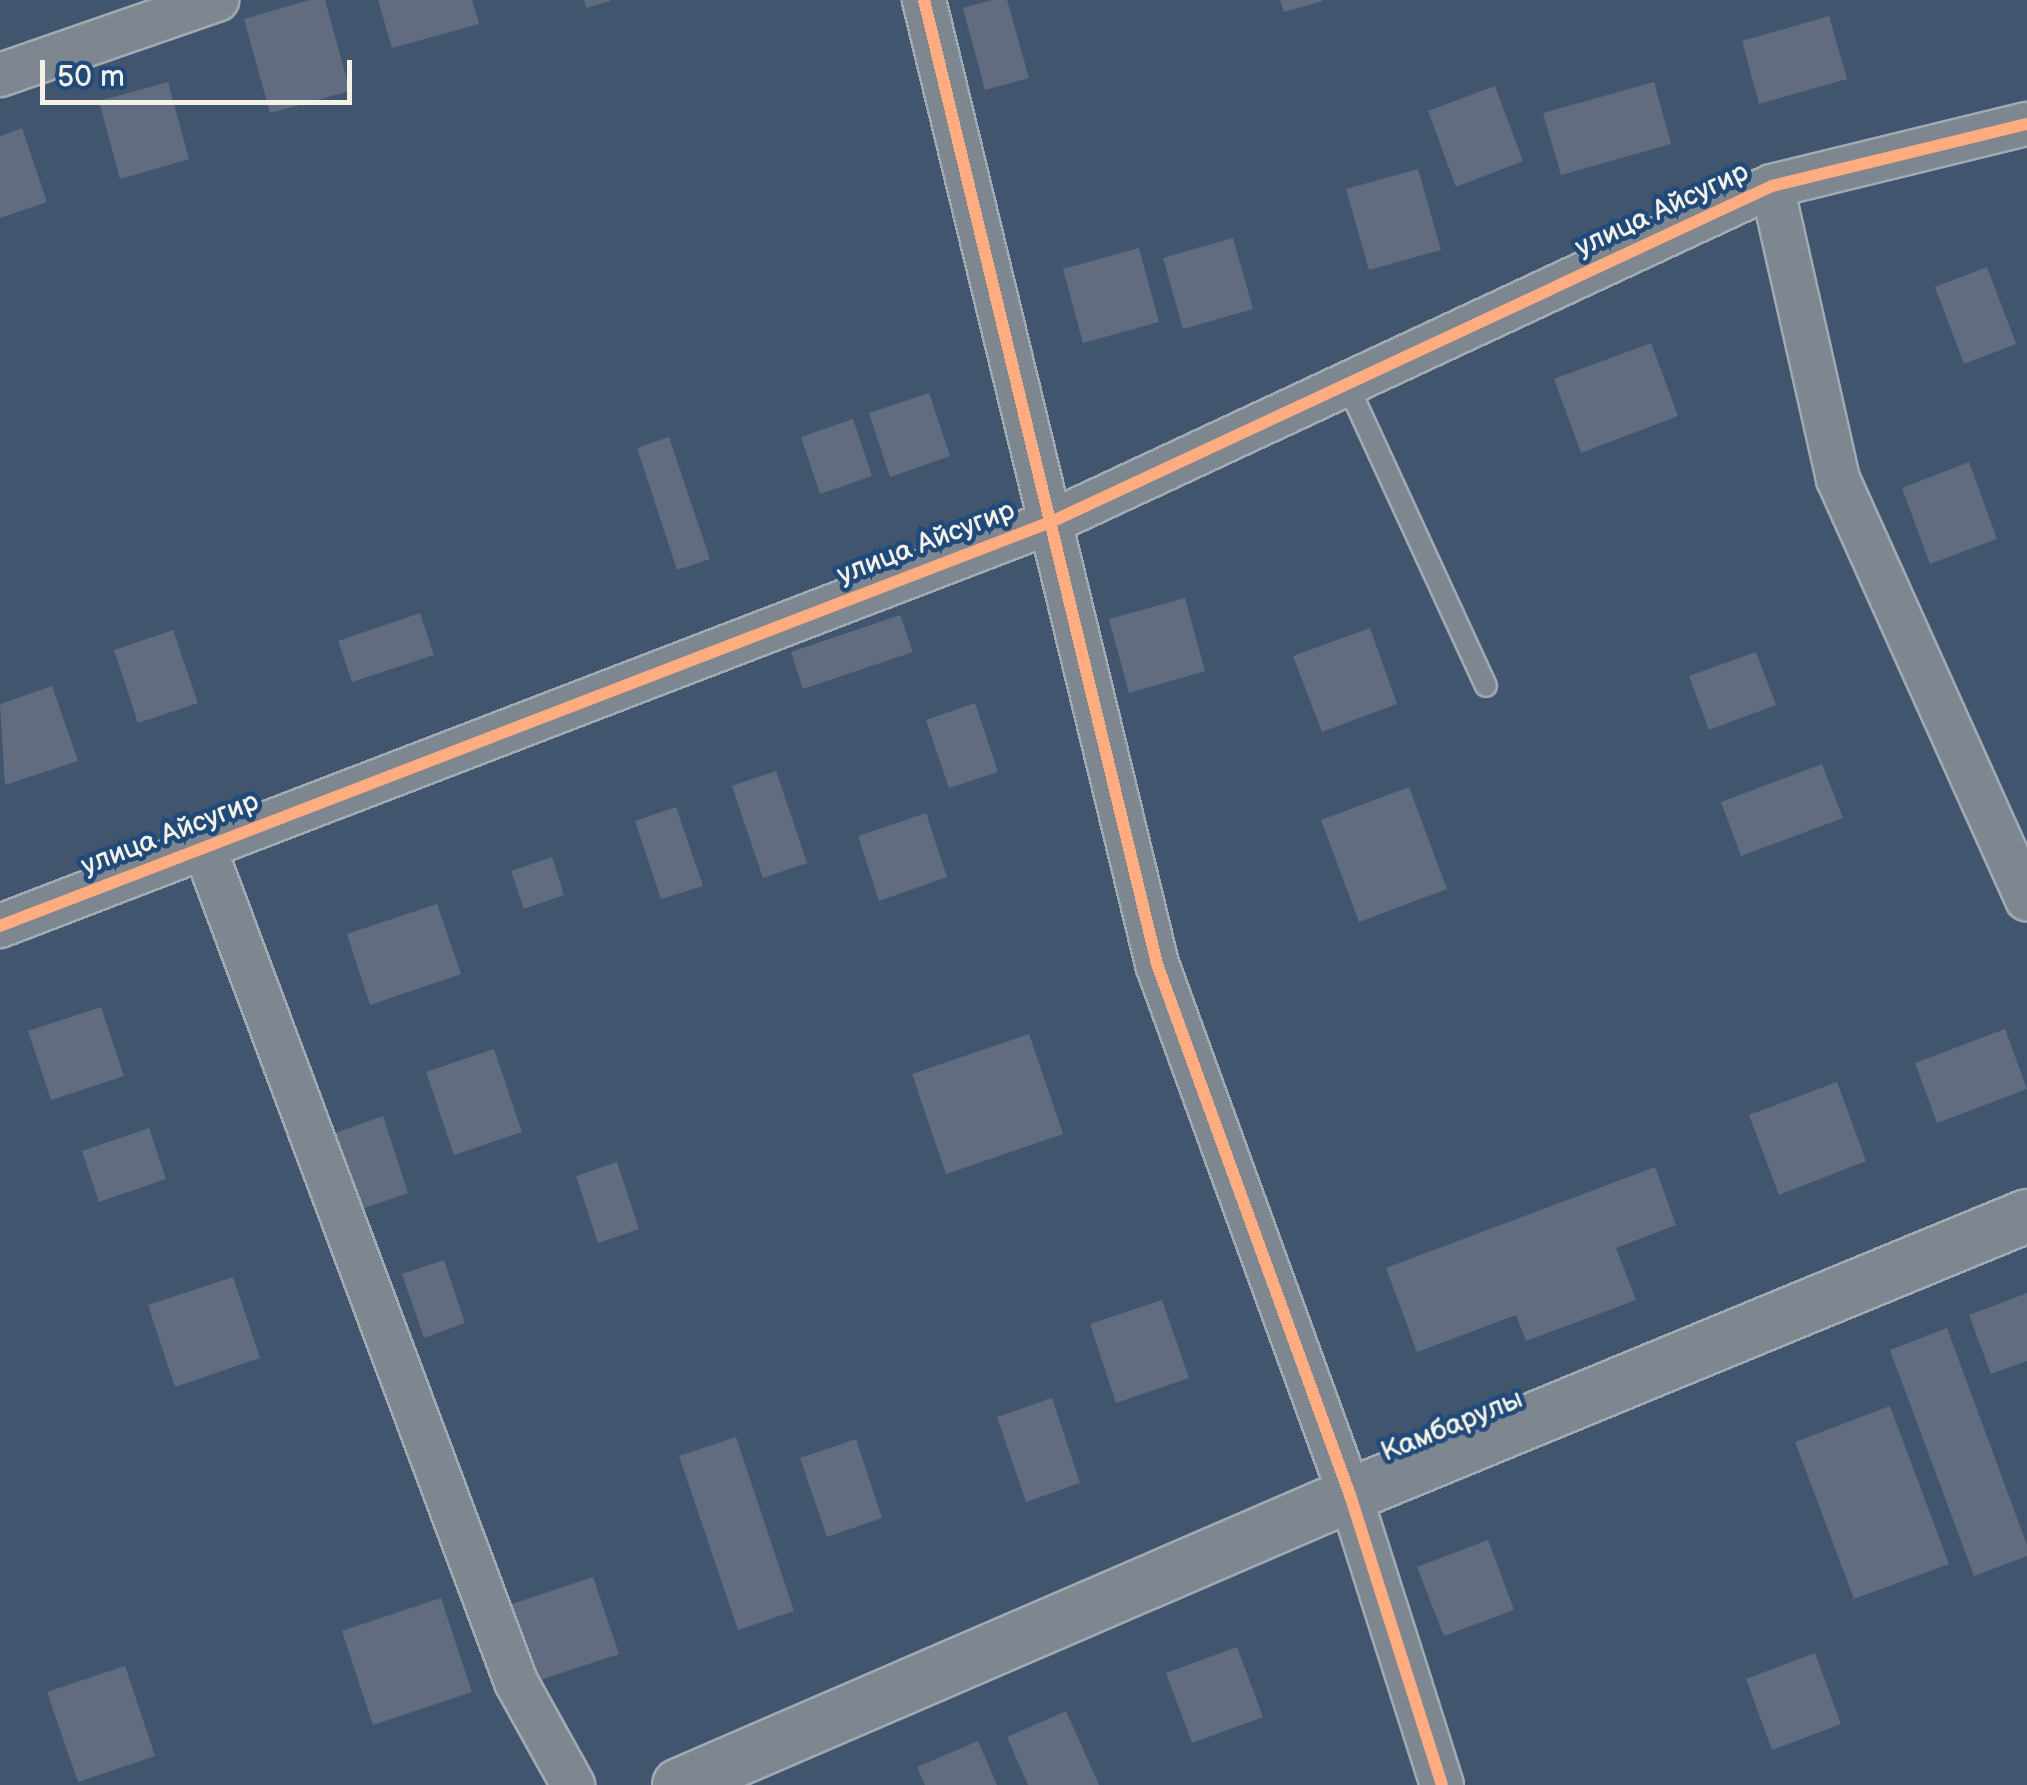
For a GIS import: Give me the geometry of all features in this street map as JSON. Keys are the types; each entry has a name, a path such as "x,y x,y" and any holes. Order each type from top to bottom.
{"street":[{"path":"0,75 216,0"},
{"path":"924,0 1157,964 1350,1495 1442,1785"},
{"name":"улица Айсугир","path":"0,926 1051,522 1772,186 2027,124"},
{"path":"1772,186 1838,479 2027,898"},
{"path":"204,847 516,1682 573,1785"},
{"name":"Камбарулы","path":"679,1785 1350,1495 2027,1216"}],"lane":[{"path":"1348,386 1486,686"}],"building":[{"path":"310,0 325,0 350,91 270,113 244,19"},
{"path":"378,0 472,0 479,24 392,48"},
{"path":"584,0 610,0 610,1 586,8"},
{"path":"1007,0 1029,78 985,90 963,8"},
{"path":"1280,0 1322,0 1323,1 1284,12"},
{"path":"1829,16 1847,79 1759,104 1742,41"},
{"path":"168,82 189,159 120,179 99,101"},
{"path":"1654,82 1671,144 1561,175 1543,113"},
{"path":"1495,86 1523,161 1456,187 1428,111"},
{"path":"22,128 47,202 0,218 0,136"},
{"path":"1418,169 1441,250 1369,270 1346,189"},
{"path":"1233,238 1253,309 1183,329 1163,258"},
{"path":"1139,248 1159,322 1083,343 1063,269"},
{"path":"1987,267 2016,344 1964,364 1935,287"},
{"path":"1651,343 1678,416 1581,453 1554,379"},
{"path":"929,393 950,456 890,477 869,413"},
{"path":"853,419 872,476 820,494 801,437"},
{"path":"669,437 710,559 677,570 637,448"},
{"path":"1969,462 1997,539 1930,564 1902,488"},
{"path":"1185,598 1205,671 1129,693 1109,619"},
{"path":"420,613 434,655 352,682 338,641"},
{"path":"900,615 913,652 803,689 791,652"},
{"path":"1370,628 1397,704 1322,732 1293,656"},
{"path":"173,630 198,703 138,723 114,650"},
{"path":"1756,652 1776,705 1709,730 1689,676"},
{"path":"52,686 78,761 5,785 0,704"},
{"path":"975,703 998,772 949,788 926,720"},
{"path":"1822,764 1843,818 1741,856 1721,802"},
{"path":"776,771 807,863 763,878 732,786"},
{"path":"1409,787 1447,889 1359,922 1321,820"},
{"path":"676,807 703,886 661,899 635,821"},
{"path":"926,813 947,877 879,901 858,836"},
{"path":"552,857 564,895 524,909 511,871"},
{"path":"437,904 461,974 370,1005 347,934"},
{"path":"101,1007 124,1076 51,1100 28,1031"},
{"path":"2005,1029 2027,1089 1937,1123 1915,1063"},
{"path":"1029,1034 1063,1134 946,1174 912,1074"},
{"path":"494,1049 522,1132 454,1155 426,1072"},
{"path":"1837,1082 1866,1161 1779,1195 1749,1115"},
{"path":"383,1116 408,1193 350,1213 324,1137"},
{"path":"149,1128 166,1179 99,1202 82,1151"},
{"path":"617,1162 639,1229 598,1243 576,1176"},
{"path":"1655,1167 1676,1225 1616,1248 1636,1300 1526,1341 1516,1315 1417,1352 1386,1268"},
{"path":"444,1260 465,1323 424,1338 402,1274"},
{"path":"233,1277 260,1358 175,1387 148,1305"},
{"path":"2027,1293 2027,1361 1991,1374 1969,1315"},
{"path":"1162,1300 1189,1378 1116,1403 1090,1324"},
{"path":"1947,1328 2027,1545 2027,1556 1974,1576 1890,1350"},
{"path":"1052,1398 1080,1483 1026,1502 997,1417"},
{"path":"1890,1406 1949,1564 1854,1599 1795,1442"},
{"path":"736,1437 794,1611 738,1630 679,1456"},
{"path":"856,1439 882,1518 827,1537 800,1458"},
{"path":"1488,1540 1514,1610 1444,1636 1417,1567"},
{"path":"593,1577 619,1654 537,1681 512,1604"},
{"path":"441,1598 472,1692 373,1725 342,1631"},
{"path":"1237,1647 1263,1717 1192,1743 1166,1673"},
{"path":"1815,1653 1841,1724 1772,1750 1746,1679"},
{"path":"125,1666 155,1756 78,1782 47,1692"},
{"path":"1066,1711 1099,1785 1028,1785 1007,1737"},
{"path":"978,1741 997,1785 925,1785 917,1767"}],"cycle path":[{"path":"924,0 1157,964 1350,1495 1442,1785"},
{"path":"0,926 1051,522 1772,186 2027,124"}]}
